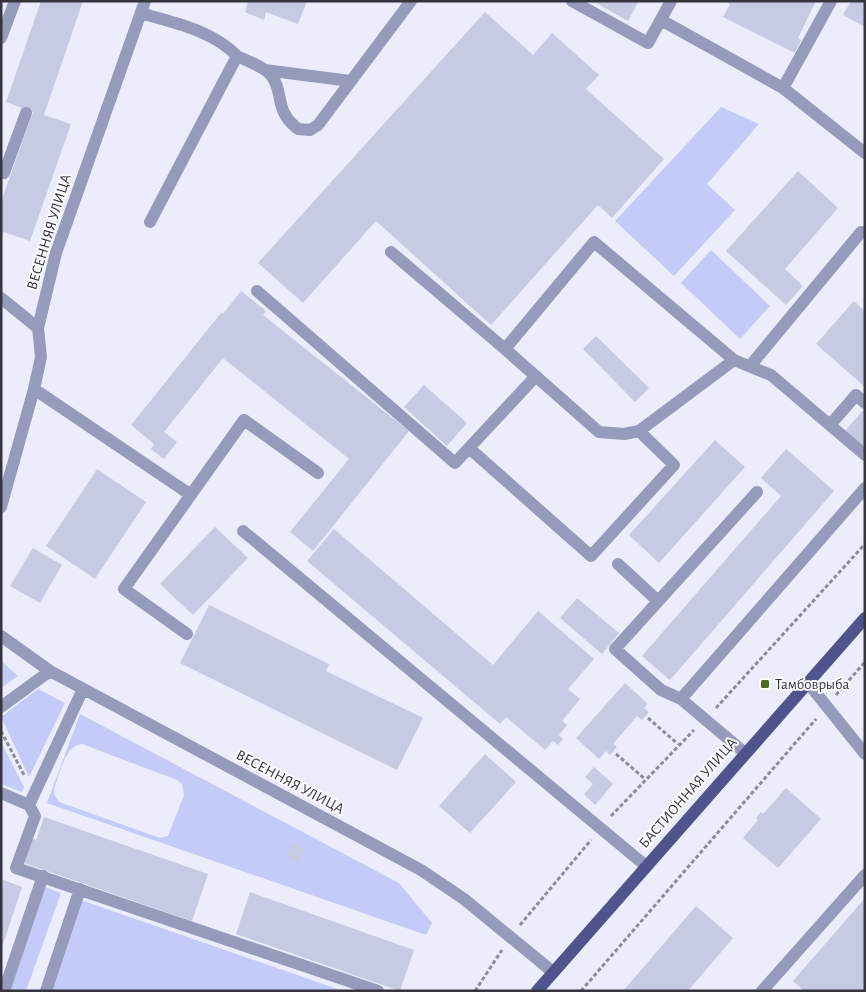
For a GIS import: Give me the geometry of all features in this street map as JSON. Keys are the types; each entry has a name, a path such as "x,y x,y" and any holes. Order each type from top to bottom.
{"main road":[{"name":"БАСТИОННАЯ УЛИЦА","path":"537,991 865,618"}],"street":[{"path":"1,38 15,1"},
{"path":"265,70 276,84 284,114 298,129 310,130 318,125 410,1"},
{"path":"572,1 648,43 671,1"},
{"path":"783,88 830,1"},
{"path":"143,7 211,36 228,46 237,56 265,70 350,82"},
{"name":"ВЕСЕННЯЯ УЛИЦА","path":"1,507 41,357 38,328 56,253 143,7"},
{"path":"661,20 783,88 865,152"},
{"path":"150,222 237,56"},
{"path":"1,172 4,173 26,113"},
{"path":"750,366 861,232"},
{"path":"505,349 594,242 734,360 771,375 865,456"},
{"path":"391,252 599,432 619,434 639,431 734,360"},
{"path":"257,291 455,463 536,376"},
{"path":"1,298 38,328"},
{"path":"34,389 191,495"},
{"path":"830,425 856,395 865,403"},
{"path":"187,634 124,589 244,420 318,473"},
{"path":"469,448 591,556 674,465 639,431"},
{"path":"681,698 865,488"},
{"path":"745,753 681,698 662,690 615,649 756,492"},
{"path":"243,531 646,866"},
{"path":"618,564 658,601"},
{"name":"ВЕСЕННЯЯ УЛИЦА","path":"1,636 50,672 421,870 464,899 553,972"},
{"path":"1,707 50,672"},
{"path":"808,683 865,754"},
{"path":"83,689 32,799 35,816 16,868 378,991"},
{"path":"1,794 32,799"},
{"path":"762,991 865,875"},
{"path":"4,991 43,876"},
{"path":"46,991 80,889"}],"path":[{"path":"475,991 510,937 601,828 678,744 706,720 865,544"},
{"path":"581,991 865,662"},
{"path":"648,718 678,744"},
{"path":"1,731 32,799"},
{"path":"616,754 644,779"}],"shaded area":[{"path":"721,107 759,124 707,184 735,210 674,276 615,221"},
{"path":"711,250 770,306 740,339 681,283"},
{"path":"1,661 18,676 1,688"},
{"path":"38,689 65,703 29,777 1,717"},
{"path":"80,714 399,883 432,923 426,935 47,803","holes":["82,744 177,780 182,784 184,795 168,836 160,838 59,802 54,794 54,789 67,755 76,746"]},
{"path":"1,742 24,787 22,792 1,784"},
{"path":"42,886 61,893 26,991 6,991"},
{"path":"75,898 343,991 43,991"}],"building":[{"path":"41,1 83,1 44,115 71,124 30,241 4,232 1,238 1,202 33,112 6,102"},
{"path":"248,1 307,1 298,24 266,12 264,20 245,12"},
{"path":"593,1 639,1 628,21"},
{"path":"724,1 816,1 798,38 801,40 795,53 723,17 730,4"},
{"path":"851,1 865,1 865,27 843,15"},
{"path":"485,12 533,55 552,33 599,75 586,89 664,159 612,218 598,205 491,325 376,221 303,303 258,263"},
{"path":"798,171 838,208 785,269 803,286 786,305 726,251"},
{"path":"241,291 266,311 263,315 409,431 313,551 290,532 349,459 223,358 164,432 177,442 164,459 151,449 154,444 131,425"},
{"path":"854,301 865,311 865,387 816,344"},
{"path":"596,336 649,388 635,402 583,349"},
{"path":"424,385 467,423 447,446 404,407"},
{"path":"865,408 865,448 845,431"},
{"path":"715,440 745,467 659,563 629,535"},
{"path":"786,449 834,491 670,680 642,656 781,496 761,478"},
{"path":"97,469 146,502 95,579 46,546"},
{"path":"215,527 248,558 193,615 160,584"},
{"path":"334,529 493,665 538,611 594,659 568,689 580,699 562,721 567,725 559,735 563,739 558,745 553,741 545,750 506,717 500,724 307,561"},
{"path":"33,548 62,565 40,603 10,586"},
{"path":"577,598 619,633 602,654 560,618"},
{"path":"209,605 329,664 326,671 423,718 397,770 180,663"},
{"path":"625,683 648,704 644,708 649,712 642,720 637,716 613,744 617,747 610,755 606,751 599,759 576,738"},
{"path":"485,754 516,782 470,833 439,806"},
{"path":"594,767 613,784 595,805 584,794 593,784 585,777"},
{"path":"786,788 821,819 778,868 743,838 758,820 756,818 761,812 763,814"},
{"path":"44,817 208,874 192,921 21,862 29,837 36,840"},
{"path":"292,843 305,849 299,862 286,856"},
{"path":"1,879 22,887 2,947 1,947"},
{"path":"250,892 414,950 400,991 236,934"},
{"path":"865,898 865,991 804,991 793,981"},
{"path":"696,906 733,938 688,991 623,991"}],"place":[{"name":"Тамбоврыба","path":"765,684"}]}
